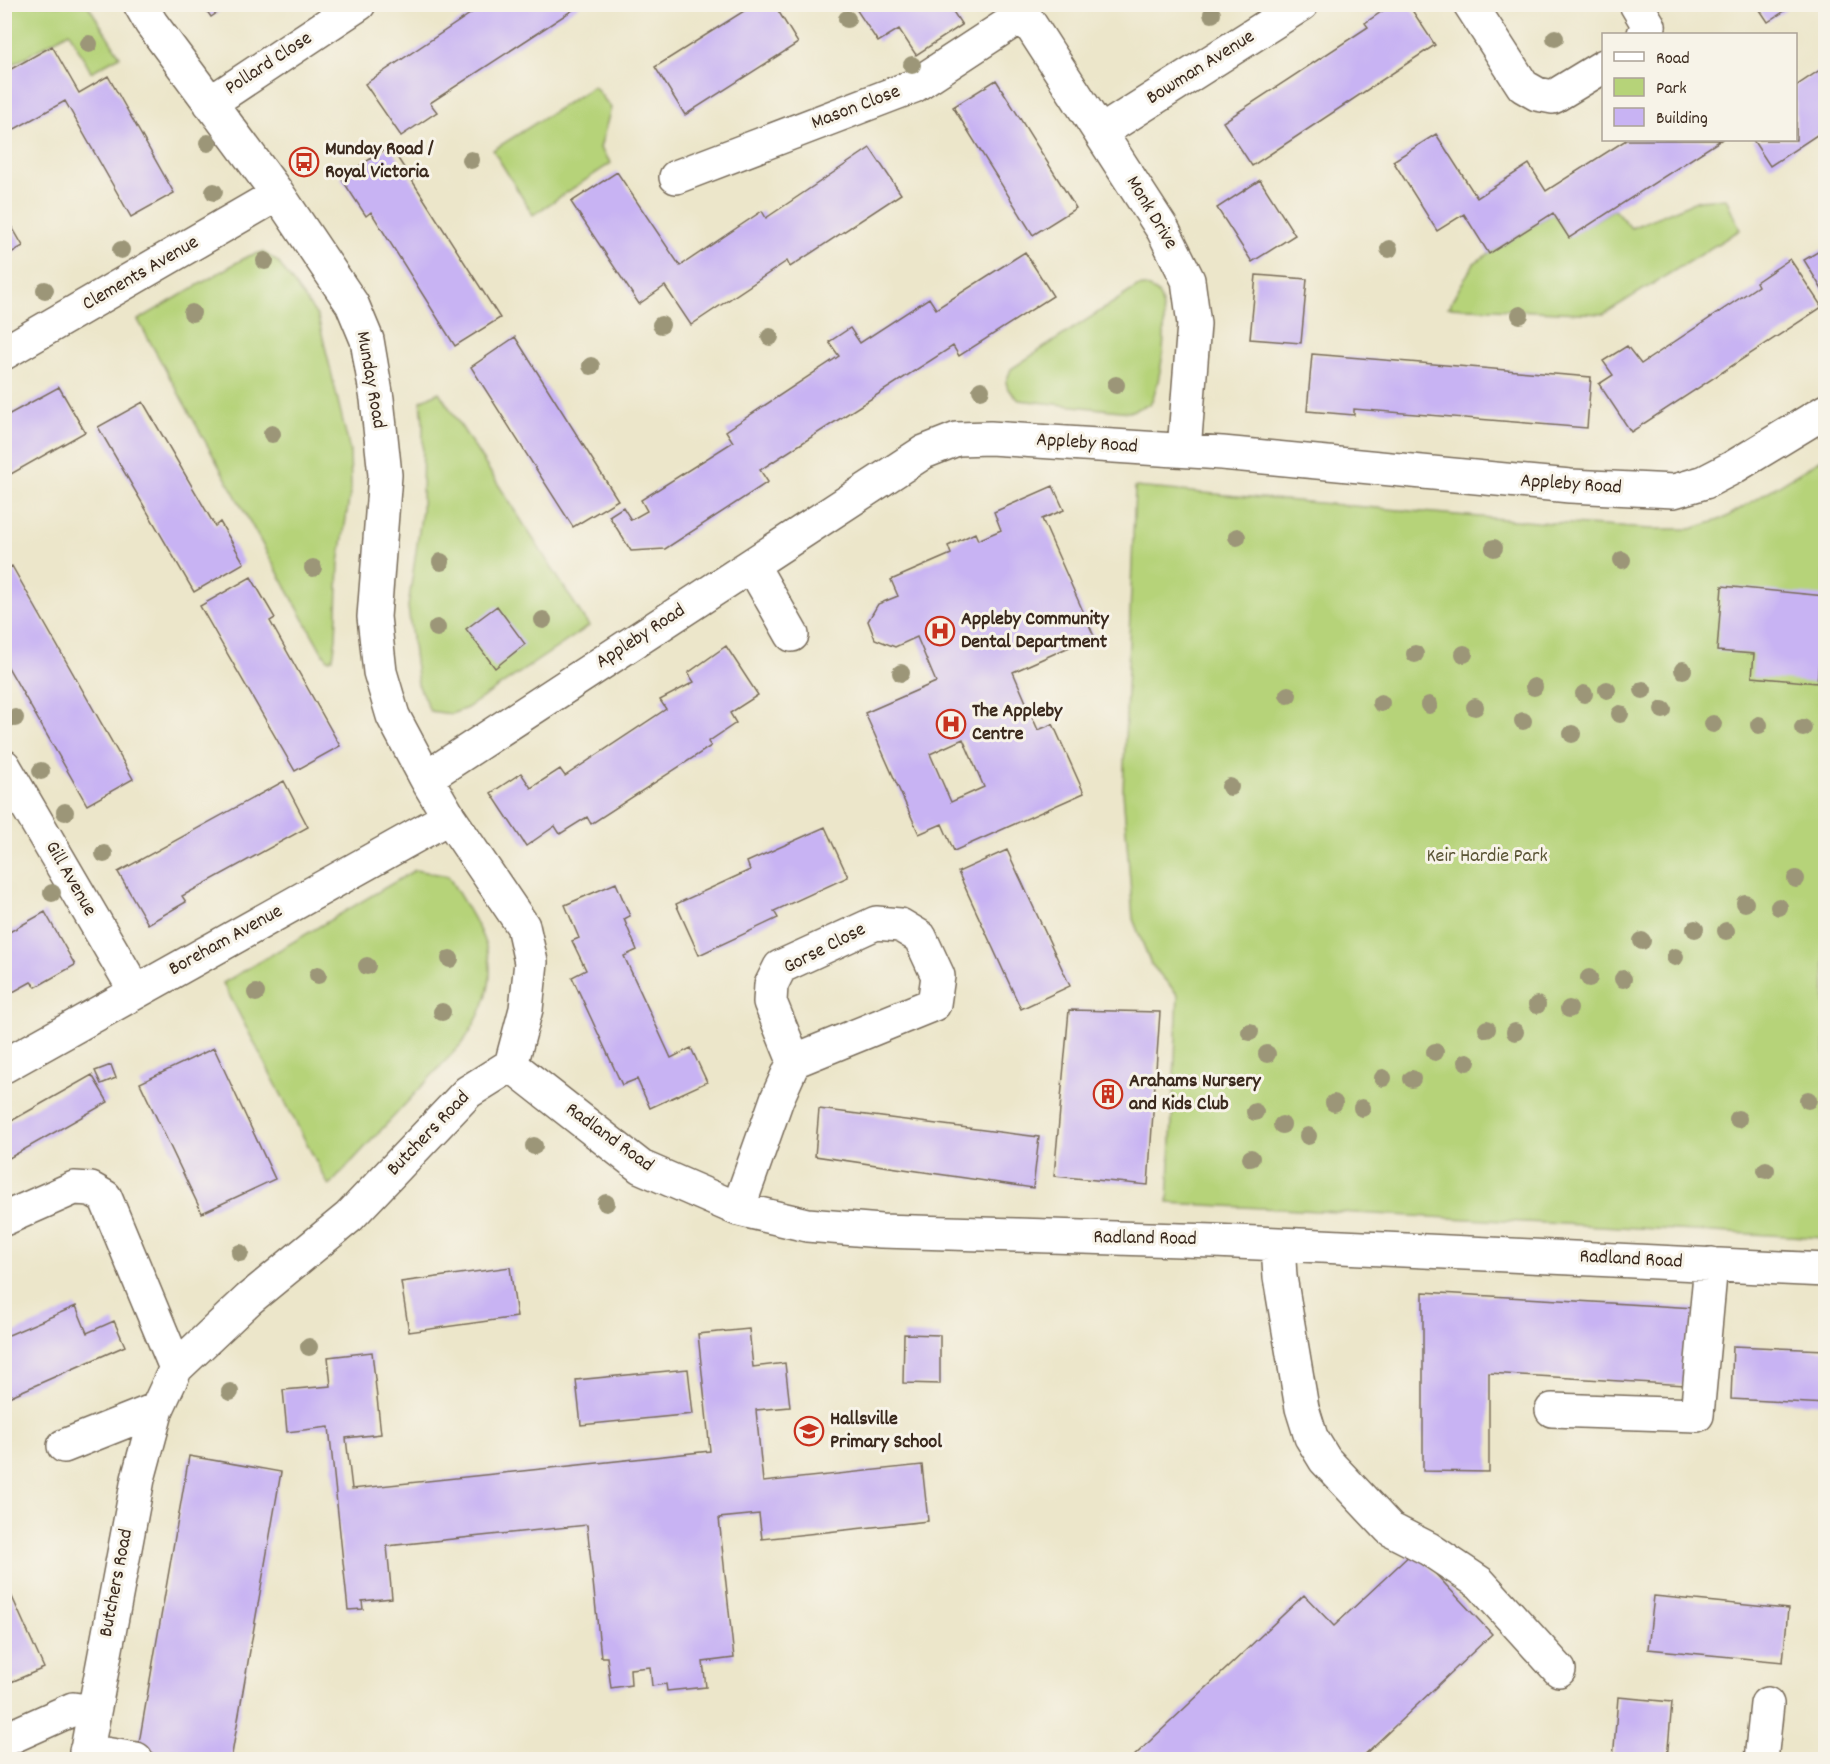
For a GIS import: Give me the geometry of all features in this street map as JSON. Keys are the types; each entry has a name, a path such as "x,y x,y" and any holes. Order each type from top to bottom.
{"street":[{"name":"Munday Road","path":"140,4 278,194 352,304 367,340 377,399 385,475 374,617 380,672 393,716 426,778"},
{"name":"Pollard Close","path":"210,103 359,4"},
{"name":"Bowman Avenue","path":"1101,132 1302,4"},
{"path":"1470,4 1523,86 1537,94 1552,97 1602,67"},
{"path":"1636,4 1649,26 1645,33"},
{"name":"Monk Drive","path":"1020,9 1162,230 1188,280 1194,324 1184,450"},
{"name":"Mason Close","path":"676,177 914,86 1020,9"},
{"name":"Clements Avenue","path":"4,353 278,194"},
{"name":"Appleby Road","path":"426,778 924,452 957,438 1184,450 1570,486 1674,491 1705,482 1732,468 1826,411"},
{"path":"752,565 792,635"},
{"name":"Gill Avenue","path":"4,766 136,992"},
{"path":"426,778 449,817 523,926 531,962 526,1009 511,1065"},
{"name":"Boreham Avenue","path":"4,1066 449,817"},
{"name":"Gorse Close","path":"876,923 900,925 920,937 938,975 934,1004 794,1061 770,1002 771,985 780,967 876,923"},
{"path":"738,1209 777,1099 794,1061"},
{"name":"Radland Road","path":"511,1065 642,1167 738,1209 807,1225 881,1231 1278,1244 1826,1270"},
{"name":"Butchers Road","path":"85,1756 138,1479 157,1409 176,1368 249,1299 349,1217 468,1092 511,1065"},
{"path":"4,1219 74,1188 91,1189 105,1197 176,1368"},
{"path":"1278,1244 1280,1277 1302,1408 1311,1437 1324,1460 1390,1529 1429,1549 1480,1583 1559,1670"},
{"path":"1552,1410 1697,1415 1711,1264"},
{"path":"64,1446 157,1409"},
{"path":"1761,1760 1767,1704"},
{"path":"4,1740 73,1709 93,1712"},
{"path":"85,1756 136,1759"}],"green space":[{"path":"5,4 88,5 120,56 91,72 69,32 5,69"},
{"path":"594,86 611,108 600,148 611,163 533,215 493,150"},
{"path":"1726,198 1740,230 1604,314 1448,307 1474,263 1553,213 1569,237 1614,209 1631,228 1699,200"},
{"path":"263,252 278,262 318,317 350,451 351,487 339,563 336,638 333,658 329,660 322,652 138,320 248,256"},
{"path":"1145,286 1157,292 1164,315 1161,365 1150,404 1129,412 1019,400 1008,389 1006,382 1011,369 1137,287"},
{"path":"439,392 589,626 467,708 451,714 430,711 418,684 408,607 422,510 421,401"},
{"name":"Keir Hardie Park","path":"1825,457 1825,1238 1168,1203 1178,995 1151,964 1133,919 1123,792 1135,487 1537,522 1651,529 1691,529 1725,518"},
{"path":"415,870 448,876 474,920 489,956 490,974 487,994 464,1041 329,1186 223,983"}],"building":[{"path":"202,4 230,4 211,17"},
{"path":"485,4 582,4 430,103 437,112 401,136 365,84"},
{"path":"755,4 774,4 798,43 685,115 655,67"},
{"path":"862,4 948,4 962,25 916,55 899,29 878,42 856,9"},
{"path":"1393,4 1408,4 1435,45 1252,166 1223,122 1368,27 1365,23"},
{"path":"1756,4 1795,4 1768,22"},
{"path":"52,46 79,93 108,76 174,193 131,217 65,101 4,135 4,73"},
{"path":"1826,66 1826,129 1770,166 1754,141 1797,141 1797,85"},
{"path":"996,80 1076,208 1033,235 953,107"},
{"path":"1436,134 1477,198 1529,164 1546,191 1624,141 1719,141 1569,238 1553,213 1489,254 1464,214 1437,231 1393,161"},
{"path":"390,146 500,318 455,346 371,212 366,216 341,178"},
{"path":"870,148 901,194 790,267 787,261 691,325 665,286 639,304 571,202 617,172 680,266 762,211 766,218"},
{"path":"1260,180 1295,235 1252,262 1217,208"},
{"path":"4,213 23,246 4,257"},
{"path":"1826,247 1826,296 1804,260"},
{"path":"1025,252 1053,296 959,356 953,346 760,470 768,482 665,549 631,551 609,516 623,507 631,520 647,511 641,500 733,442 726,431 839,356 829,342 850,328 860,343 929,298 936,309"},
{"path":"1790,259 1822,307 1631,432 1599,384 1613,375 1603,361 1627,346 1641,364 1758,286 1756,282"},
{"path":"1256,275 1307,279 1301,343 1250,339"},
{"path":"515,337 618,500 573,527 471,367"},
{"path":"1312,354 1591,377 1587,428 1354,409 1354,415 1307,411"},
{"path":"59,387 85,432 4,478 4,417"},
{"path":"143,402 215,526 220,522 244,563 194,592 98,427"},
{"path":"1053,486 1064,510 1042,519 1094,636 1013,672 1038,730 1053,724 1084,793 954,851 942,824 919,834 865,713 936,682 917,637 895,647 875,639 868,621 878,604 898,596 891,580 951,554 948,546 975,533 978,540 1001,530 994,512","holes":["963,739 984,787 951,802 930,754"]},
{"path":"12,566 133,779 87,805 4,660 4,570"},
{"path":"251,577 275,618 270,621 340,746 295,771 200,606"},
{"path":"1722,586 1825,596 1817,683 1752,677 1754,654 1717,651"},
{"path":"497,606 525,644 495,668 466,629"},
{"path":"726,646 758,695 730,713 736,723 708,742 711,746 591,824 587,817 560,834 555,826 526,846 491,793 521,773 531,788 560,769 565,776 666,709 660,700 694,682 688,673"},
{"path":"284,781 308,827 182,896 186,902 148,924 118,872"},
{"path":"825,827 848,877 774,911 778,918 699,955 676,904 750,870 747,862"},
{"path":"1007,850 1070,986 1021,1009 958,872"},
{"path":"616,883 630,916 624,919 637,950 624,956 671,1058 691,1048 707,1082 650,1108 637,1079 622,1085 572,977 586,970 572,941 579,938 565,905"},
{"path":"45,912 75,965 36,987 31,982 4,997 4,935"},
{"name":"Arahams Nursery and Kids Club","path":"1069,1010 1160,1012 1148,1185 1054,1176"},
{"path":"214,1048 275,1179 202,1213 140,1083"},
{"path":"111,1065 116,1078 101,1084 95,1071"},
{"path":"92,1075 108,1102 4,1161 4,1125"},
{"path":"819,1109 1039,1137 1033,1188 815,1156"},
{"path":"510,1267 517,1317 409,1332 401,1282"},
{"path":"1423,1292 1695,1308 1685,1385 1489,1373 1489,1472 1423,1471"},
{"path":"76,1306 87,1333 114,1321 125,1346 4,1399 4,1337"},
{"path":"749,1329 753,1367 785,1363 790,1407 756,1410 763,1482 922,1465 928,1521 762,1539 759,1514 719,1518 734,1658 703,1662 706,1687 667,1691 666,1684 652,1686 650,1667 630,1669 631,1685 611,1688 607,1657 601,1657 587,1525 387,1546 392,1598 362,1601 363,1609 348,1610 329,1427 287,1432 283,1390 331,1386 328,1357 372,1352 381,1434 346,1438 352,1489 710,1451 698,1334"},
{"path":"904,1334 940,1335 940,1384 903,1383"},
{"path":"1733,1346 1826,1350 1826,1404 1731,1399"},
{"path":"688,1369 693,1414 581,1425 576,1380"},
{"path":"189,1456 281,1472 231,1760 136,1760"},
{"path":"1414,1551 1492,1634 1359,1760 1130,1760 1304,1595 1334,1626"},
{"path":"4,1579 44,1668 4,1685"},
{"path":"1654,1596 1788,1609 1783,1662 1648,1649"},
{"path":"1618,1697 1672,1702 1667,1760 1613,1760"}],"place":[{"name":"Munday Road / Royal Victoria","path":"304,162"},
{"name":"Appleby Community Dental Department","path":"940,631"},
{"name":"The Appleby Centre","path":"951,724"},
{"name":"Arahams Nursery and Kids Club","path":"1108,1094"},
{"name":"Hallsville Primary School","path":"809,1431"}]}
